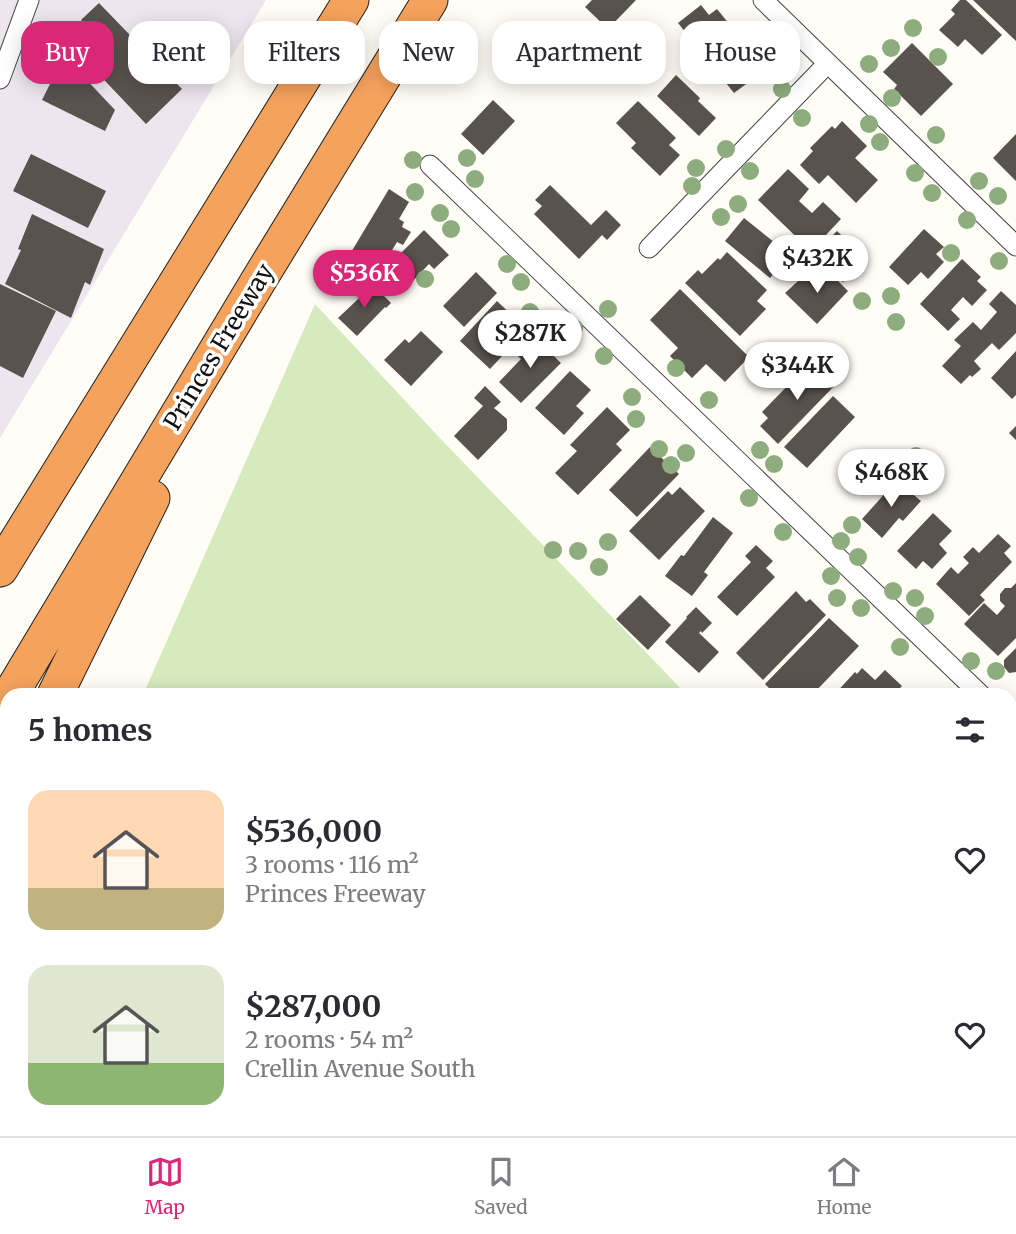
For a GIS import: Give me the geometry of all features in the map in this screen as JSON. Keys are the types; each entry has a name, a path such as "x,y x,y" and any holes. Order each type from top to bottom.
{"highway":[{"path":"0,569 351,0"},
{"name":"Princes Freeway","path":"14,688 430,0"},
{"path":"58,688 260,278"},
{"path":"0,553 34,511"}],"street":[{"path":"0,79 29,0"},
{"path":"763,0 1016,246"},
{"path":"649,248 828,63"},
{"path":"430,165 974,688"}],"shaded area":[{"path":"0,0 266,0 253,21 244,21 244,36 230,59 230,21 128,21 128,84 215,84 0,438"}],"green space":[{"path":"315,304 680,688 146,688"}],"building":[{"path":"592,0 636,0 616,21 600,21 585,7"},
{"path":"960,0 966,0 1002,35 982,55 965,39 958,47 939,30 955,14 951,10"},
{"path":"973,0 1016,0 1016,41"},
{"path":"99,3 128,33 128,84 177,84 182,89 146,124 108,84 114,84 114,21 81,20"},
{"path":"701,5 709,15 717,9 727,21 681,21"},
{"path":"912,43 953,84 921,116 894,89 897,85 883,72"},
{"path":"676,75 680,84 685,84 716,118 699,136 657,96"},
{"path":"50,84 90,84 115,110 105,131 42,100"},
{"path":"727,84 746,84 734,93"},
{"path":"493,100 515,121 483,155 461,134"},
{"path":"638,101 676,138 669,145 680,155 660,176 631,148 636,143 616,123"},
{"path":"842,121 867,146 855,158 878,180 856,203 828,175 819,184 800,165 813,151 810,148 832,126 835,129"},
{"path":"1016,134 1016,181 993,158"},
{"path":"31,154 106,191 88,228 13,191"},
{"path":"788,169 809,189 799,201 812,213 823,202 841,219 825,236 829,239 837,231 866,259 843,282 758,200"},
{"path":"550,185 591,225 606,210 621,225 607,240 602,235 579,259 534,214 542,206 535,200"},
{"path":"389,189 409,202 399,219 404,222 402,227 411,232 403,245 397,242 374,274 369,271 356,292 335,279"},
{"path":"32,214 104,249 90,285 85,282 71,318 5,284 21,250 18,249"},
{"path":"744,218 790,255 770,278 725,241"},
{"path":"924,229 944,247 936,254 944,262 928,279 921,272 908,285 889,267"},
{"path":"424,230 449,255 434,269 429,264 409,285 389,265"},
{"path":"727,252 767,290 757,301 766,309 740,336 685,283 698,270 702,274"},
{"path":"962,259 981,277 977,281 987,290 972,306 963,297 951,310 960,319 948,331 920,304"},
{"path":"476,272 497,293 464,327 443,306"},
{"path":"808,272 815,279 818,276 824,281 831,274 848,291 817,324 785,293"},
{"path":"0,284 56,311 23,378 0,366"},
{"path":"373,285 391,303 357,336 338,318"},
{"path":"680,289 749,357 725,382 706,364 692,378 670,356 678,348 650,320"},
{"path":"1001,291 1016,305 1016,333 999,350 992,343 974,361 981,369 961,384 942,366 961,346 954,340 973,322 981,330 997,312 989,304"},
{"path":"497,301 523,326 512,338 515,342 490,369 460,341"},
{"path":"421,331 443,352 411,386 384,360 405,339 409,343"},
{"path":"533,336 561,363 521,403 499,382 521,359 516,354"},
{"path":"1016,351 1016,395 1012,399 991,378"},
{"path":"823,364 840,380 778,444 760,426 768,418 762,412 802,371 809,378"},
{"path":"570,371 591,390 576,406 584,413 564,435 535,408"},
{"path":"485,386 501,402 494,408 507,419 507,430 478,460 454,436 483,406 474,398"},
{"path":"833,396 855,417 807,468 784,447"},
{"path":"607,407 630,430 616,444 622,450 578,495 555,473 577,451 570,445"},
{"path":"1016,426 1016,440 1009,433"},
{"path":"650,447 679,474 637,517 609,490"},
{"path":"898,482 921,501 903,521 899,518 882,538 862,519"},
{"path":"680,487 705,511 659,560 629,531 668,491 672,495"},
{"path":"933,513 952,531 939,544 947,553 932,569 923,561 916,569 897,551"},
{"path":"713,517 733,533 704,572 708,575 692,596 665,576 681,555 684,556"},
{"path":"998,534 1011,546 1004,553 1012,562 980,595 985,600 969,616 936,584 951,567 958,574 969,563 963,557 973,547 979,553"},
{"path":"756,545 773,561 766,568 775,577 737,616 717,597 751,562 745,556"},
{"path":"1016,583 1016,638 998,656 964,624 984,603 997,615 1005,606 1000,601 1000,594 1005,588 1011,588"},
{"path":"796,591 806,602 810,599 826,615 763,680 736,653"},
{"path":"640,595 671,625 648,650 616,619"},
{"path":"696,607 712,623 699,633 719,652 699,673 665,642"},
{"path":"829,618 859,646 819,688 769,688 765,684"},
{"path":"1016,648 1016,672 1009,673 1004,667 1004,660"},
{"path":"862,668 875,680 885,670 902,686 840,688 855,672 857,674"}]}
